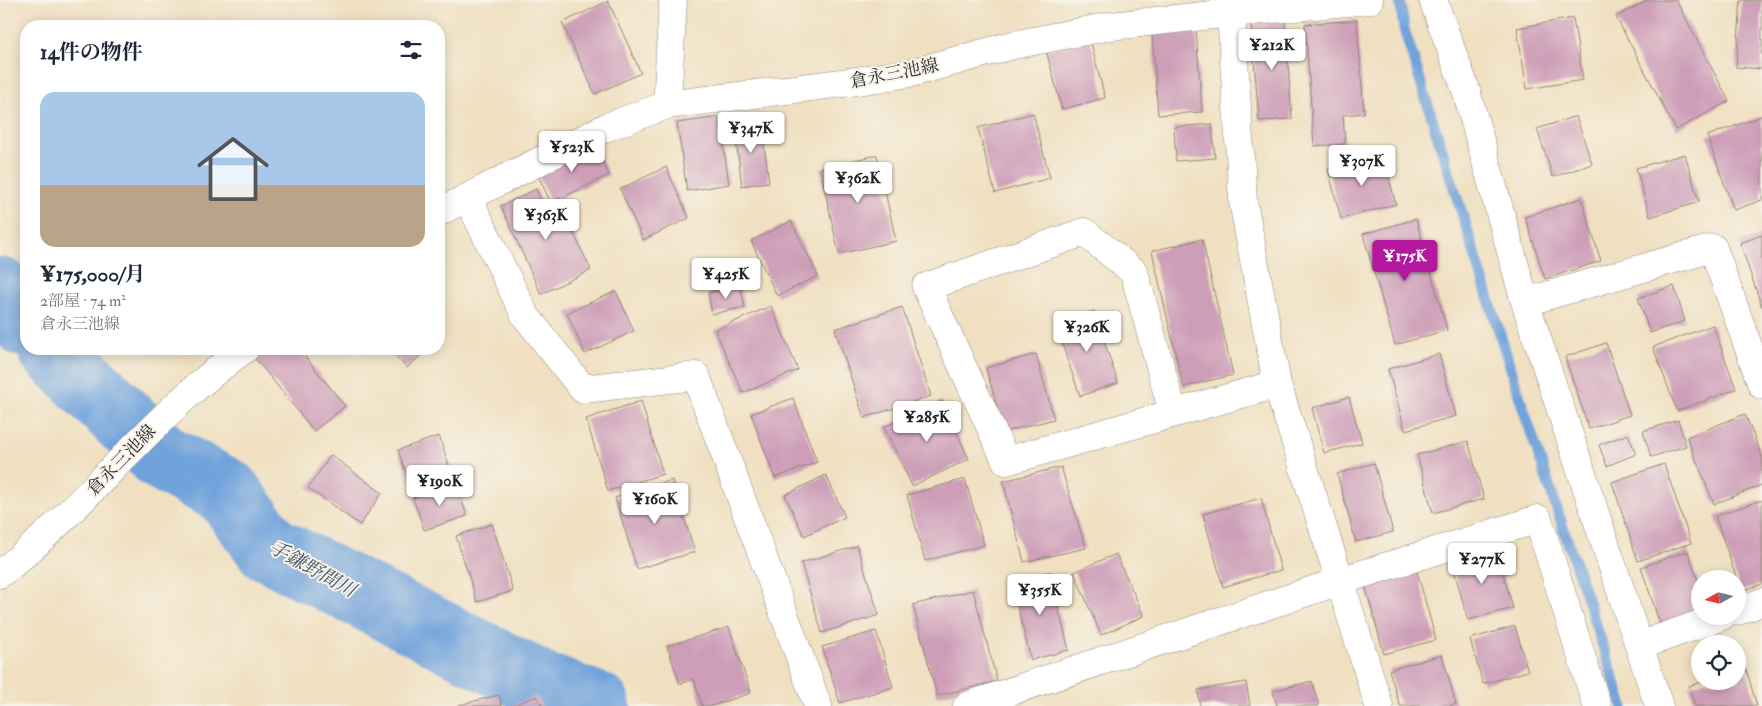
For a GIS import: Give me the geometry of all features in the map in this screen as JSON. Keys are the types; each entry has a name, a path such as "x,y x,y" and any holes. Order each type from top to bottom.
{"street":[{"path":"667,105 673,0"},
{"name":"倉永三池線","path":"445,209 607,126 667,105 911,73 1014,46 1111,26 1369,0"},
{"path":"1433,0 1466,90 1526,302 1659,706"},
{"path":"1231,13 1243,201 1276,384 1379,706"},
{"path":"468,198 525,315 583,388 696,376 818,706"},
{"path":"1172,413 1134,272 1084,232 926,287 1006,461 1276,384"},
{"path":"1526,302 1713,248 1762,385"},
{"name":"倉永三池線","path":"0,574 25,555 99,484 170,410 237,355"},
{"path":"967,706 1340,581 1538,519 1597,706"},
{"path":"1746,608 1762,602"},
{"path":"1639,646 1697,625"}],"building":[{"path":"1648,0 1676,0 1729,101 1676,130 1616,17"},
{"path":"1741,0 1762,1 1762,69 1736,67"},
{"path":"608,1 641,73 595,94 562,23"},
{"path":"1573,18 1583,80 1527,89 1517,28"},
{"path":"1357,20 1364,113 1343,115 1345,144 1314,146 1305,24"},
{"path":"1285,21 1292,119 1259,121 1251,23"},
{"path":"1196,30 1202,112 1158,115 1152,33"},
{"path":"1090,39 1105,98 1062,109 1046,50"},
{"path":"1033,113 1050,178 995,193 978,128"},
{"path":"1576,116 1592,164 1553,177 1537,129"},
{"path":"1762,116 1762,200 1734,210 1707,136"},
{"path":"719,117 729,184 687,191 677,123"},
{"path":"761,122 769,182 742,186 734,126"},
{"path":"1212,124 1215,158 1176,161 1174,127"},
{"path":"594,143 609,175 551,203 536,171"},
{"path":"1382,154 1396,204 1341,219 1328,169"},
{"path":"1685,154 1699,202 1650,217 1636,168"},
{"path":"877,155 896,241 839,254 820,168"},
{"path":"666,167 689,218 643,240 620,189"},
{"path":"536,189 546,211 560,204 591,270 541,294 501,206"},
{"path":"1581,198 1601,261 1545,279 1525,217"},
{"path":"1416,219 1447,330 1395,345 1363,234"},
{"path":"791,221 818,276 777,296 751,241"},
{"path":"1762,235 1762,307 1740,243"},
{"path":"1202,239 1233,375 1183,387 1152,251"},
{"path":"740,286 745,307 712,314 708,293"},
{"path":"1674,286 1685,321 1650,333 1638,298"},
{"path":"616,291 634,331 585,354 567,313"},
{"path":"771,306 798,370 743,393 715,330"},
{"path":"902,307 931,396 864,418 835,329"},
{"path":"1094,311 1118,383 1080,396 1055,324"},
{"path":"1713,325 1736,389 1677,411 1653,347"},
{"path":"1606,343 1630,415 1589,429 1565,357"},
{"path":"1036,354 1054,419 1004,432 986,368"},
{"path":"1439,354 1456,416 1405,430 1388,369"},
{"path":"256,355 304,355 345,406 314,431 254,357"},
{"path":"395,355 421,355 407,368"},
{"path":"1349,397 1362,443 1324,453 1312,408"},
{"path":"793,398 817,462 775,478 751,414"},
{"path":"641,401 663,474 608,491 586,419"},
{"path":"942,401 969,459 912,486 884,427"},
{"path":"1745,414 1762,456 1762,485 1714,504 1687,437"},
{"path":"1678,420 1686,446 1651,457 1643,431"},
{"path":"1628,434 1636,454 1607,466 1599,445"},
{"path":"439,436 451,471 410,484 398,450"},
{"path":"1468,441 1484,499 1433,513 1417,455"},
{"path":"331,455 382,493 360,525 308,488"},
{"path":"1374,463 1393,532 1356,542 1337,474"},
{"path":"1664,464 1691,543 1638,561 1612,482"},
{"path":"1061,467 1086,548 1024,562 1003,481"},
{"path":"826,475 845,517 804,536 785,495"},
{"path":"965,479 984,545 925,561 907,495"},
{"path":"672,480 695,552 637,569 615,498"},
{"path":"456,483 467,516 424,530 413,498"},
{"path":"1261,498 1281,570 1223,587 1203,514"},
{"path":"1762,500 1762,584 1746,589 1746,570 1734,570 1715,516"},
{"path":"492,524 513,591 477,602 456,536"},
{"path":"857,546 879,615 822,633 801,563"},
{"path":"1496,550 1513,608 1468,620 1452,563"},
{"path":"1688,551 1694,570 1691,570 1691,617 1661,627 1641,567"},
{"path":"1116,554 1144,616 1101,635 1074,572"},
{"path":"1417,571 1436,640 1384,654 1365,585"},
{"path":"1049,572 1069,650 1031,660 1011,582"},
{"path":"973,590 997,681 937,696 913,605"},
{"path":"1515,626 1528,671 1483,684 1470,639"},
{"path":"729,627 751,693 711,706 702,706 694,679 680,684 667,646"},
{"path":"876,631 893,687 840,703 822,647"},
{"path":"1442,655 1456,704 1449,706 1400,706 1389,670"},
{"path":"1746,669 1757,706 1695,706 1689,686 1691,685 1691,690 1746,690"},
{"path":"1312,681 1319,706 1277,706 1273,691"},
{"path":"1246,682 1250,706 1200,706 1198,690"},
{"path":"499,695 502,706 459,706 459,705"},
{"path":"537,696 542,706 512,706"}],"waterway":[{"path":"1400,0 1404,29 1526,417 1623,706"},
{"name":"手鎌野間川","path":"0,291 20,316"},
{"name":"手鎌野間川","path":"58,355 162,457 227,492 269,548 545,687 597,706"}]}
